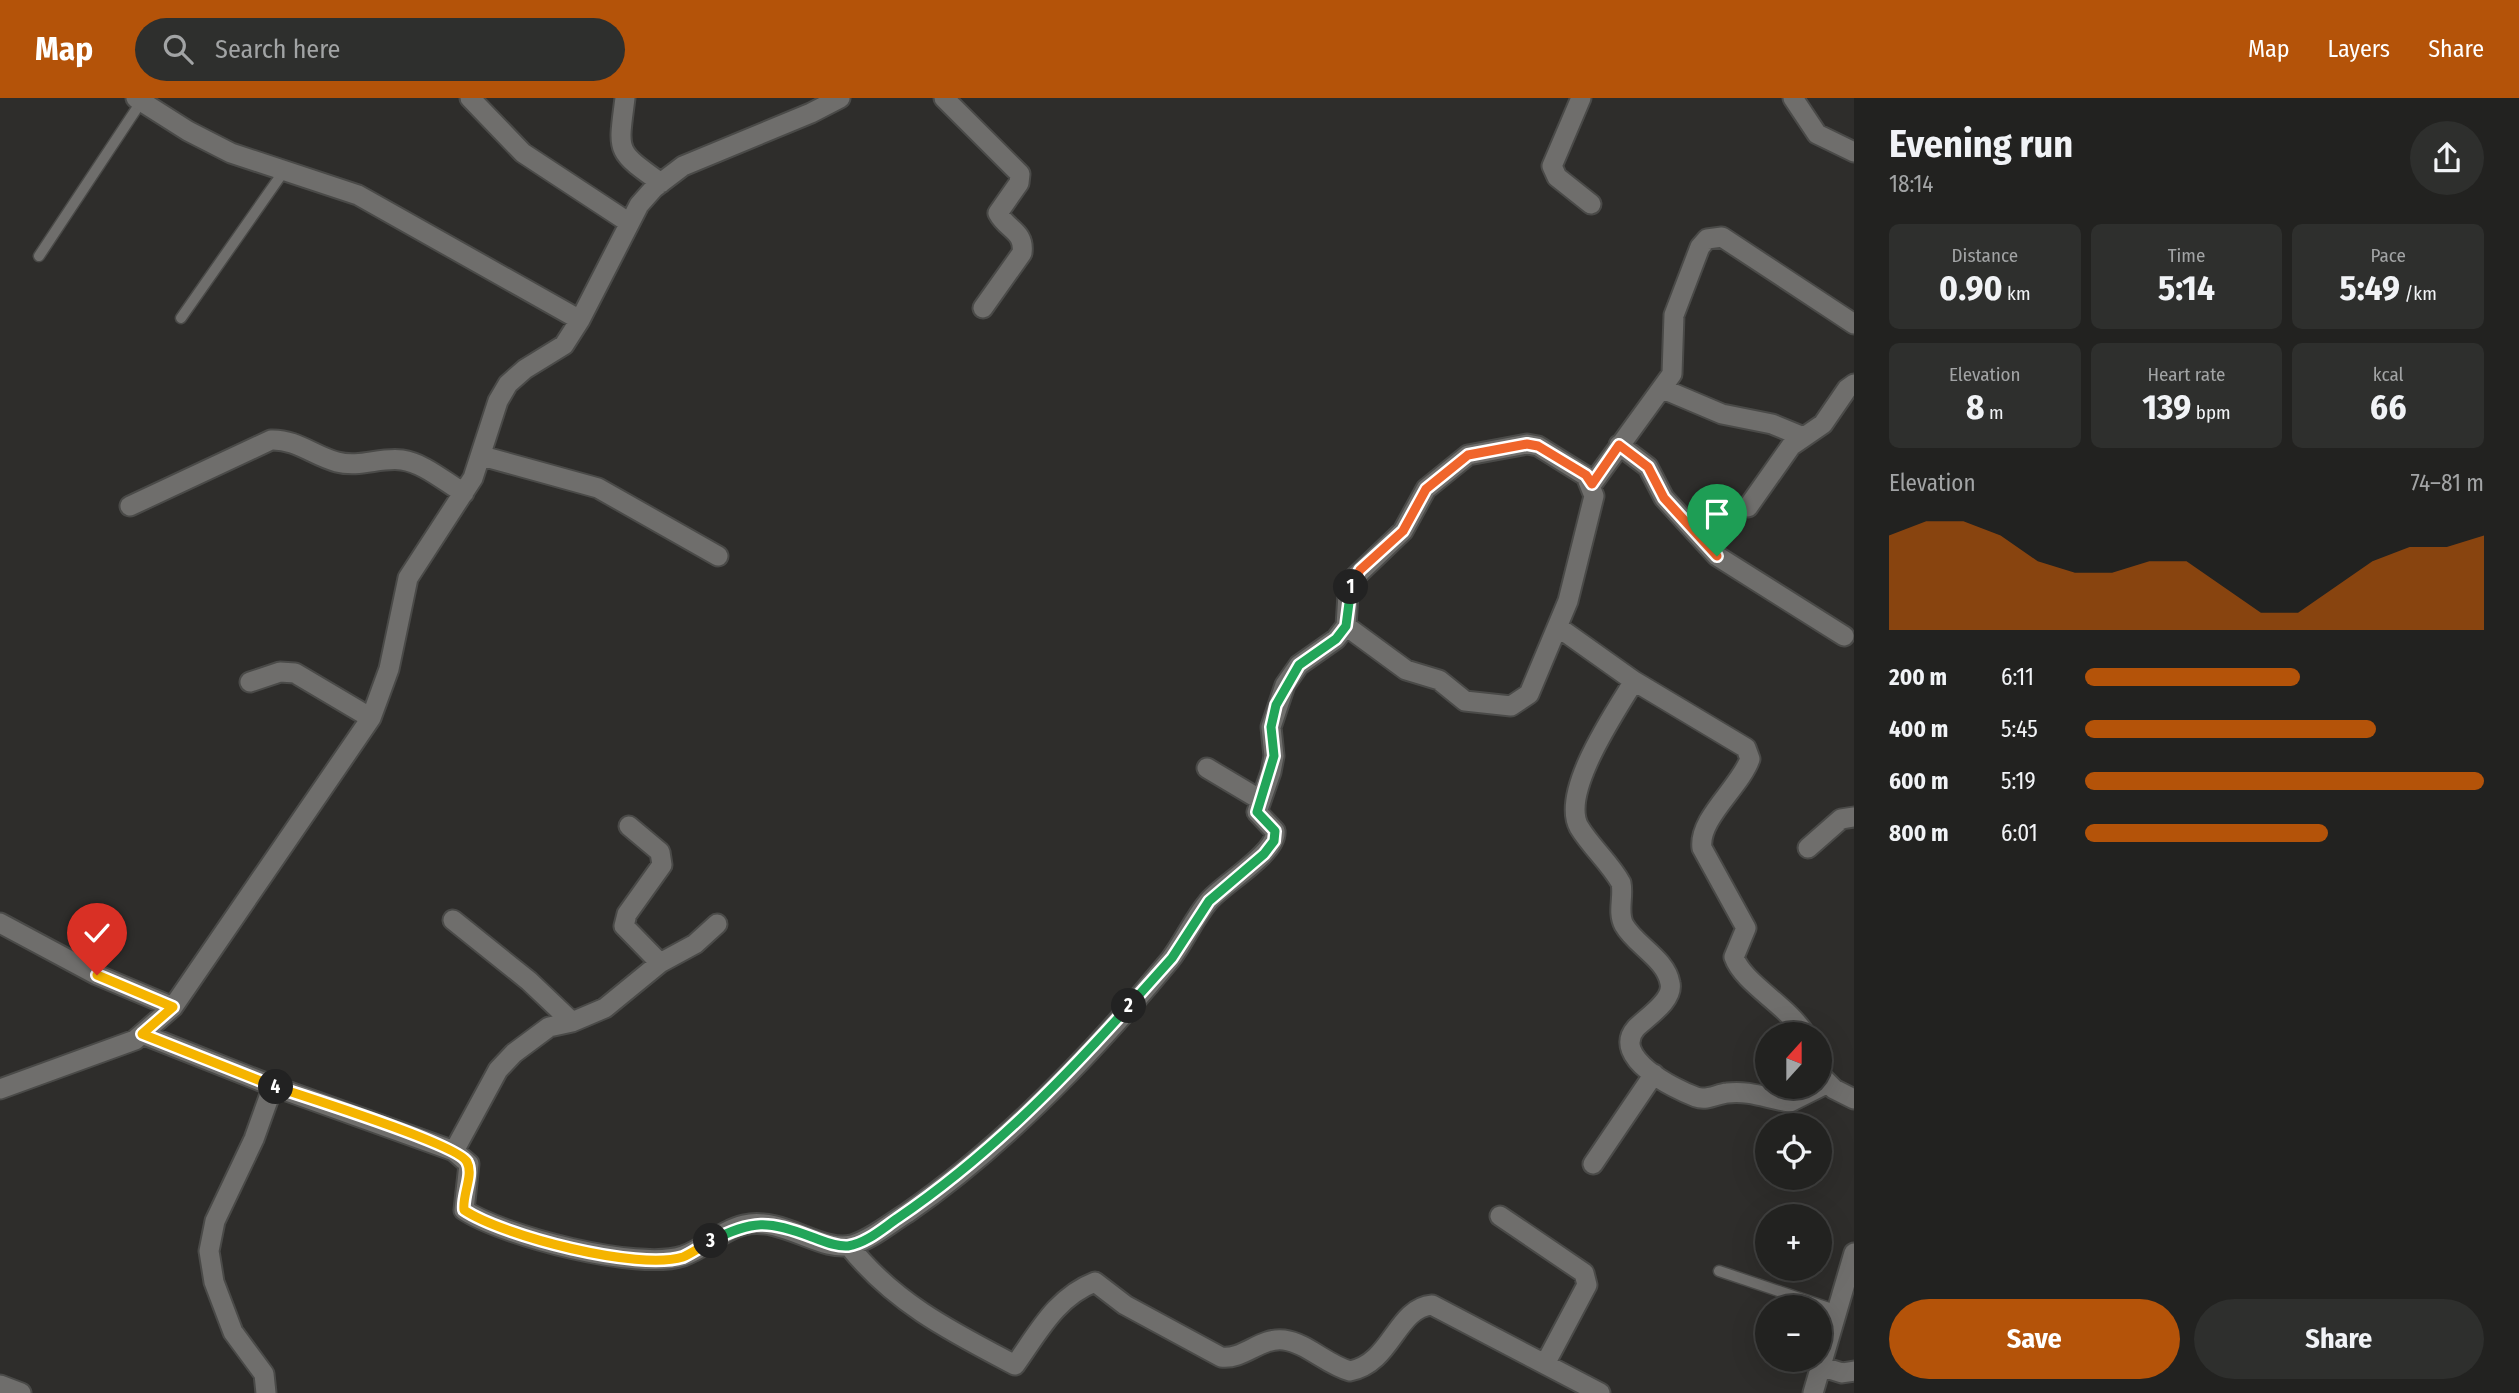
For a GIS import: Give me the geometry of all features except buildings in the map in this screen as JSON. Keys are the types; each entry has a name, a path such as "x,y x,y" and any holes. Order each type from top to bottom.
{"street":[{"path":"470,98 523,153 628,222"},
{"path":"625,98 621,148 626,158 661,183"},
{"path":"2,1086 135,1040 173,1007 371,718 389,668 408,578 417,559 464,493 481,456 491,418 508,384 525,369 564,345 580,320 628,222 661,183 706,154 811,113 840,98"},
{"path":"944,98 1020,174 1019,183 998,213 1002,221 1020,235 1023,242 1022,253 983,307"},
{"path":"1581,98 1552,166 1557,177 1591,204"},
{"path":"1793,98 1817,134 1854,152"},
{"path":"138,100 188,131 231,153 358,195 580,320"},
{"path":"1592,484 1672,374 1674,315 1700,247 1707,239 1722,237 1854,324"},
{"path":"1663,389 1722,414 1772,424 1801,436 1813,433 1823,424 1854,384"},
{"path":"1748,507 1801,436"},
{"path":"130,506 271,440 285,439 336,462 349,464 389,460 415,463 464,493"},
{"path":"142,1034 274,1086 454,1151 469,1164 464,1210 489,1226 549,1245 655,1260 683,1256 744,1225 761,1224 786,1227 826,1242 849,1246 866,1240 943,1188 1062,1080 1172,958 1209,901 1264,854 1274,841 1275,831 1257,812 1259,799 1271,772 1274,756 1271,727 1285,684 1299,665 1336,639 1346,626 1348,594 1355,577 1403,531 1426,489 1468,455 1527,444 1538,446 1586,475 1592,484 1594,496 1568,601 1529,694 1511,706 1465,701 1439,680 1406,670 1346,626"},
{"path":"1619,445 1648,467 1664,498 1717,556 1844,636"},
{"path":"481,456 598,488 718,556"},
{"path":"1558,626 1634,681 1746,748 1750,759 1745,772 1706,825 1700,836 1702,848 1746,928 1734,957 1738,969 1798,1022"},
{"path":"250,682 280,672 295,673 371,718"},
{"path":"1634,681 1597,743 1576,802 1575,816 1580,828 1621,883 1621,916 1625,927 1666,973 1671,985 1669,995 1633,1031 1629,1043 1633,1056 1643,1068 1697,1097 1755,1093"},
{"path":"1207,768 1259,799"},
{"path":"1808,848 1841,819 1854,817"},
{"path":"629,826 660,852 662,865 627,914 624,926 660,963"},
{"path":"453,920 529,981 572,1022"},
{"path":"0,923 97,975 173,1007"},
{"path":"454,1151 498,1070 514,1053 549,1027 572,1022 605,1008 660,963 695,944 717,924"},
{"path":"1593,1164 1654,1074"},
{"path":"1832,1084 1854,1098"},
{"path":"266,1393 264,1374 233,1332 214,1282 209,1251 215,1221 254,1139 274,1086"},
{"path":"1500,1216 1584,1273 1587,1279 1587,1285 1545,1364"},
{"path":"849,1246 868,1269 927,1318 1015,1365 1058,1306 1075,1290 1095,1282 1125,1305 1221,1357 1233,1358 1272,1340 1287,1340 1340,1368 1360,1369 1381,1355 1411,1313 1422,1306 1432,1305 1600,1393"},
{"path":"1832,1321 1854,1253"},
{"path":"1832,1370 1842,1373 1854,1371"},
{"path":"1813,1393 1818,1372"}],"lane":[{"path":"39,256 138,100"},
{"path":"181,318 284,171"},
{"path":"1719,1271 1835,1310"}],"route":[{"path":"97,975 173,1007 142,1034 274,1086 432,1142 464,1157 469,1164 464,1210 489,1226 549,1245 655,1260 683,1256 744,1225 786,1227 839,1246 849,1246 866,1240 943,1188 1062,1080 1172,958 1209,901 1264,854 1274,841 1275,831 1257,812 1257,807 1271,772 1274,756 1271,727 1285,684 1299,665 1336,639 1346,626 1348,594 1355,577 1403,531 1426,489 1459,461 1476,452 1527,444 1538,446 1586,475 1592,484 1619,445 1648,467 1664,498 1717,556"}]}
